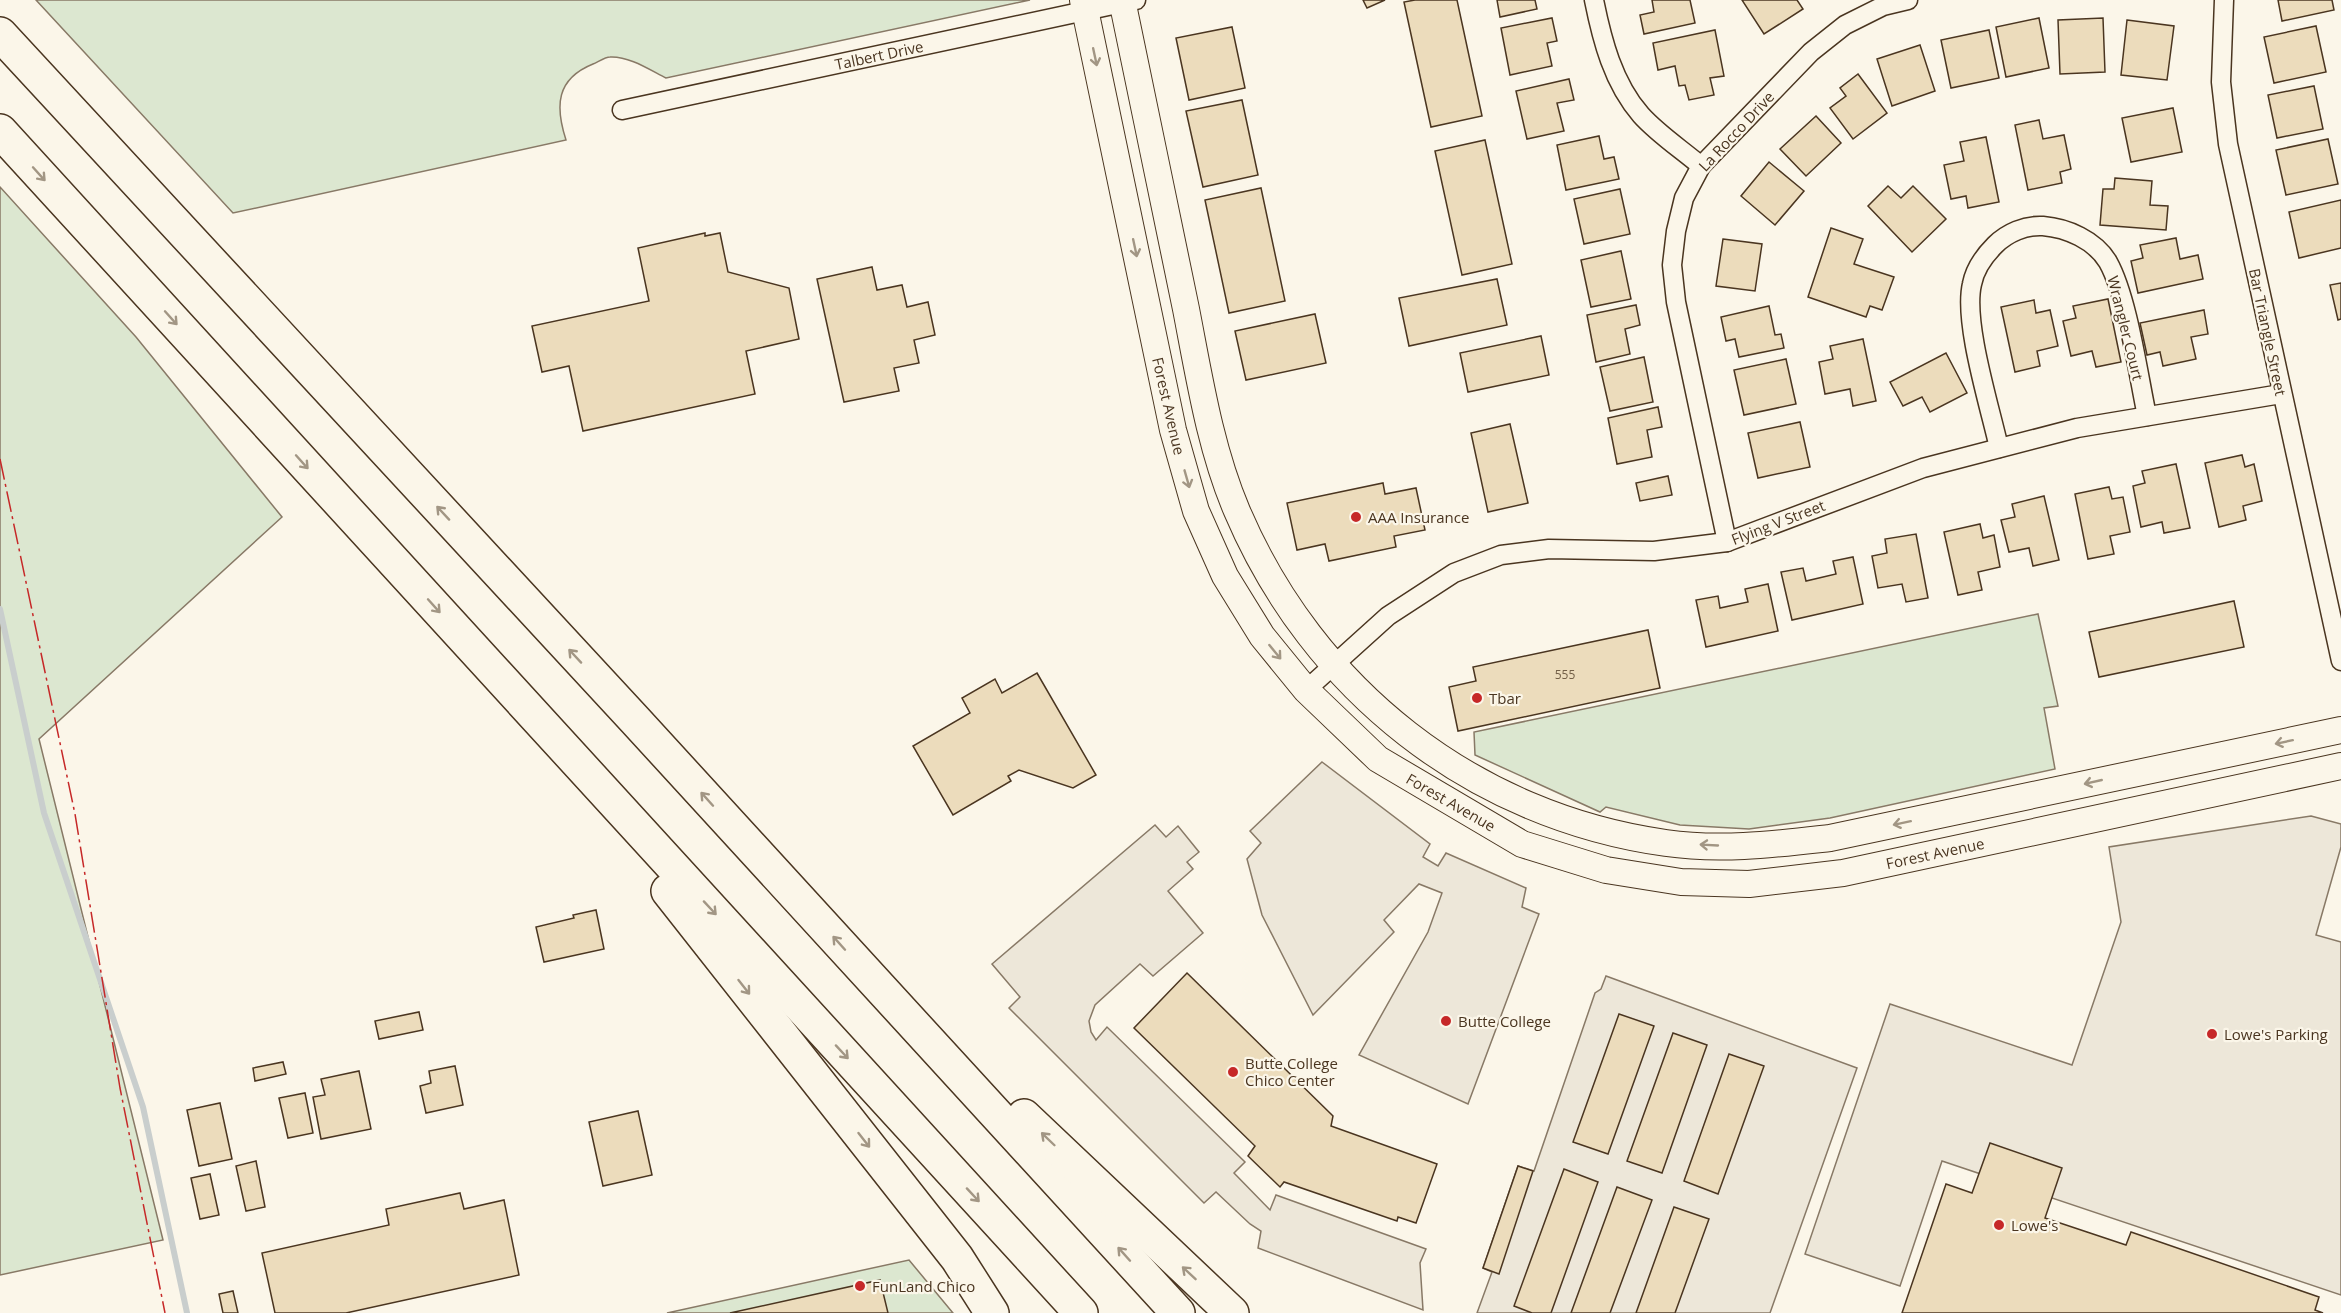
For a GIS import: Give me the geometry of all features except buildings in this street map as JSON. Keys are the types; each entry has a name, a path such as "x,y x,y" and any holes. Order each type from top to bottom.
{"highway":[{"path":"0,34 1178,1313"},
{"path":"0,130 1081,1313"},
{"path":"614,803 651,870 957,1258 992,1313"},
{"path":"879,986 1026,1118 1232,1313"}],"street":[{"path":"1594,0 1601,36 1618,80 1641,115 1701,166"},
{"name":"La Rocco Drive","path":"1727,542 1676,302 1672,265 1676,231 1684,198 1701,166 1810,52 1845,25 1883,6 1908,0"},
{"name":"Bar Triangle Street","path":"2224,0 2221,82 2228,144 2341,661"},
{"path":"1127,1 1218,455 1236,509 1264,569 1299,623 1333,665 1384,716 1434,755 1492,789 1584,825 1667,843 1751,847 1830,838 2341,729"},
{"name":"Talbert Drive","path":"622,110 1084,6 1127,1"},
{"name":"Forest Avenue","path":"1084,6 1173,430 1196,511 1225,576 1262,636 1306,690 1378,759 1522,844 1606,870 1681,882 1749,884 1843,873 2341,766"},
{"name":"Wrangler Court","path":"1999,448 1969,314 1972,283 1982,258 2005,235 2034,225 2060,227 2089,242 2107,261 2121,295 2147,416"},
{"name":"Flying V Street","path":"1306,690 1388,616 1406,603 1454,573 1501,555 1549,549 1654,551 1727,542 1923,468 2076,428 2281,394"}],"green space":[{"path":"36,0 1030,0 666,78 632,61 608,57 581,70 565,86 560,105 560,116 566,140 233,213"},
{"path":"0,187 136,337 282,517 39,739 163,1240 0,1275"},
{"path":"2038,614 2058,706 2044,708 2055,769 1830,818 1749,829 1680,825 1606,807 1600,812 1475,755 1474,732"},
{"name":"FunLand Chico","path":"909,1260 953,1313 667,1313"}],"shaded area":[{"path":"1322,762 1430,844 1423,857 1438,866 1446,853 1526,888 1522,907 1539,914 1468,1104 1359,1055 1428,932 1442,893 1419,884 1384,920 1394,932 1313,1015 1262,915 1247,859 1261,843 1250,831"},
{"name":"Lowe's Parking","path":"2311,816 2341,824 2341,847 2316,935 2341,942 2341,1295 1942,1161 1900,1286 1805,1254 1890,1004 2072,1065 2121,922 2109,847"},
{"path":"1155,825 1166,837 1178,826 1199,852 1187,862 1193,869 1168,891 1203,933 1153,976 1140,964 1095,1005 1089,1021 1091,1032 1096,1040 1107,1027 1245,1162 1234,1173 1270,1210 1276,1195 1426,1249 1420,1263 1423,1310 1258,1248 1261,1231 1250,1224 1216,1192 1204,1203 1009,1008 1020,997 992,964"},
{"path":"1606,976 1857,1068 1770,1313 1477,1313 1492,1272 1483,1268 1518,1166 1534,1171 1595,993 1601,989"}],"waterway":[{"path":"0,609 44,813 143,1107 187,1313"}],"power":[{"path":"0,459 75,814 120,1088 165,1313"}],"place":[{"name":"AAA Insurance","path":"1356,517"},
{"name":"Tbar","path":"1477,698"},
{"name":"Butte College","path":"1446,1021"},
{"name":"Lowe's Parking","path":"2212,1034"},
{"name":"Butte College Chico Center","path":"1233,1072"},
{"name":"Lowe's","path":"1999,1225"},
{"name":"FunLand Chico","path":"860,1286"}]}
